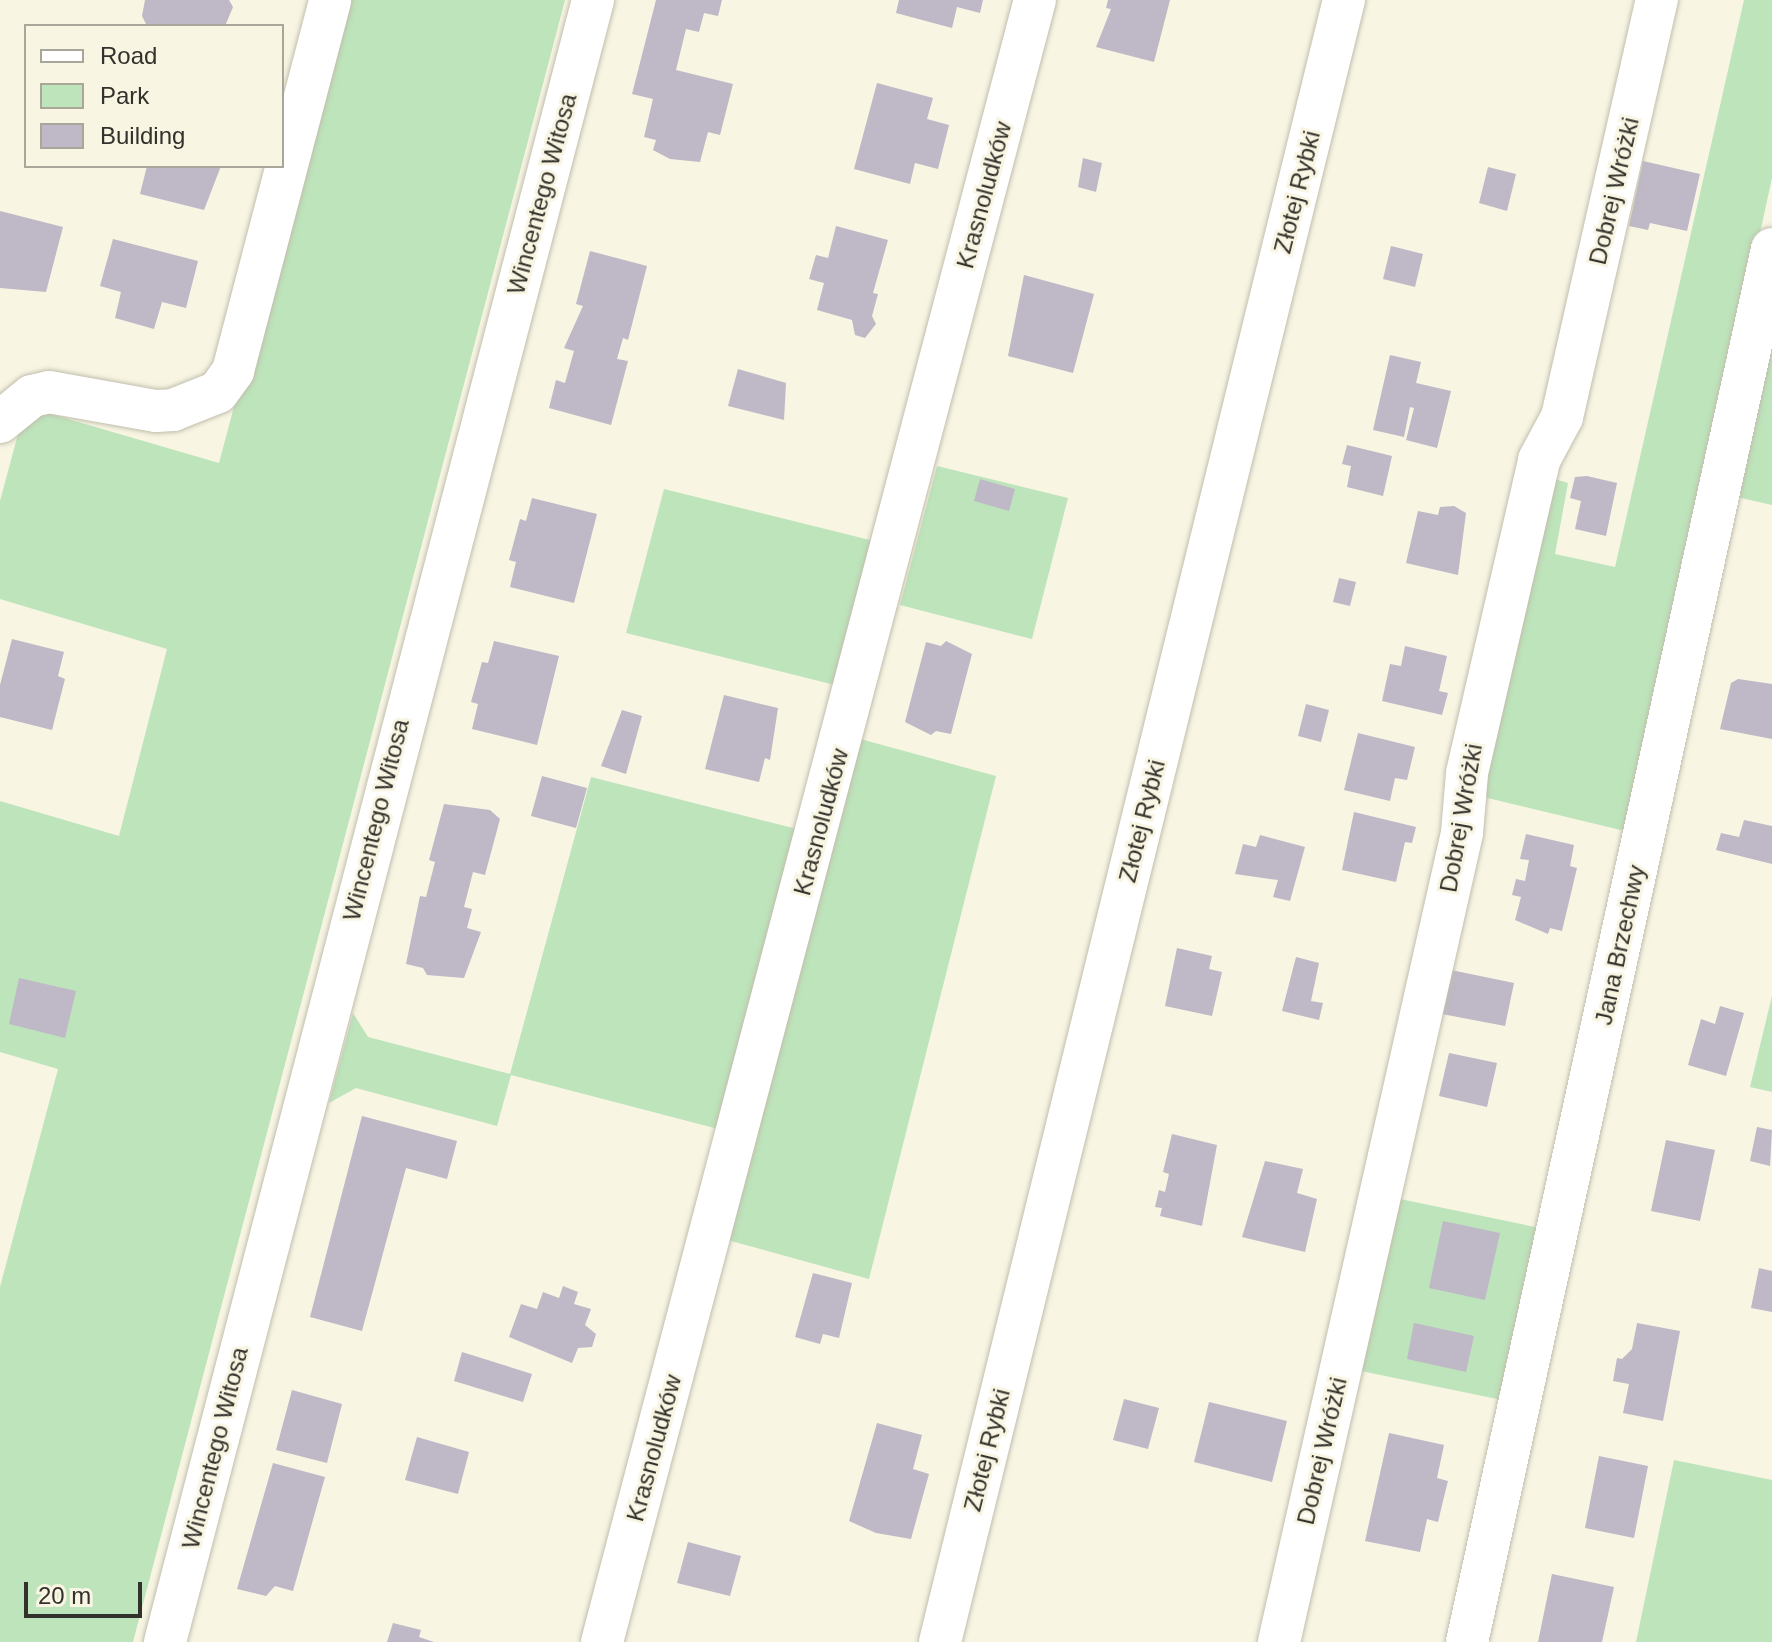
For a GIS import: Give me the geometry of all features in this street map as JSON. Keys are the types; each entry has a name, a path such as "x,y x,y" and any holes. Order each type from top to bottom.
{"street":[{"path":"0,422 32,396 49,392 156,411 173,410 218,392 233,371 330,0"},
{"name":"Wincentego Witosa","path":"165,1642 593,0"},
{"name":"Krasnoludków","path":"602,1642 1035,0"},
{"name":"Złotej Rybki","path":"940,1642 1344,0"},
{"name":"Dobrej Wróżki","path":"1279,1642 1458,848 1467,773 1525,519 1543,447 1562,417 1657,0"},
{"name":"Jana Brzechwy","path":"1467,1642 1772,249"}],"green space":[{"path":"342,0 565,0 133,1642 0,1642 0,1287 58,1069 0,1052 0,801 119,836 167,649 0,599 0,501 21,423 44,412 219,463"},
{"path":"1744,0 1772,0 1772,178 1629,832 1475,795 1548,477 1568,483 1555,554 1615,567"},
{"path":"1772,299 1772,505 1728,495"},
{"path":"937,466 1068,498 1032,639 900,605"},
{"path":"664,489 878,542 843,687 626,633"},
{"path":"853,737 996,776 869,1279 720,1238"},
{"path":"591,777 801,830 722,1130 511,1075 497,1126 356,1088 329,1103 353,1013 368,1037 510,1074"},
{"path":"1772,996 1772,1092 1750,1087"},
{"path":"1400,1199 1540,1228 1502,1400 1361,1371"},
{"path":"1674,1460 1772,1480 1772,1642 1636,1642"}],"building":[{"path":"145,0 229,0 233,7 226,24 146,24 142,16"},
{"path":"656,0 722,0 718,16 704,13 699,32 686,29 676,70 733,84 720,135 708,132 700,162 670,159 653,150 656,140 644,137 653,99 632,94"},
{"path":"899,0 983,0 980,13 957,7 952,28 896,13"},
{"path":"1108,0 1170,0 1154,62 1096,47 1111,9 1106,8"},
{"path":"877,83 933,98 927,119 949,125 938,169 915,163 910,184 854,169"},
{"path":"1083,158 1102,163 1096,192 1078,187"},
{"path":"1643,161 1700,174 1687,231 1650,223 1648,230 1629,226"},
{"path":"1488,167 1516,174 1507,211 1479,203"},
{"path":"146,168 220,168 204,210 140,194"},
{"path":"0,211 63,227 46,292 0,288"},
{"path":"836,226 888,240 873,293 878,294 872,316 876,324 865,338 855,335 852,320 817,310 824,283 809,279 816,255 828,258"},
{"path":"113,239 198,261 186,308 162,302 154,329 115,318 121,292 100,286"},
{"path":"1391,246 1423,254 1415,287 1383,279"},
{"path":"590,251 647,266 628,340 623,338 617,359 628,361 611,425 549,408 556,380 565,383 574,351 564,348 583,306 576,304"},
{"path":"1024,275 1094,294 1073,373 1008,356"},
{"path":"1390,355 1421,362 1416,383 1451,391 1437,448 1406,440 1414,408 1410,407 1404,437 1373,430"},
{"path":"738,369 786,383 784,420 728,406"},
{"path":"1347,445 1392,456 1383,496 1347,487 1351,466 1342,464"},
{"path":"1587,476 1617,483 1606,536 1575,529 1581,501 1570,498 1575,477"},
{"path":"980,479 1015,489 1009,511 974,501"},
{"path":"532,498 597,514 574,603 510,587 516,562 509,560 520,519 526,521"},
{"path":"1454,506 1466,513 1458,575 1406,563 1418,511 1438,515 1440,507"},
{"path":"1339,578 1356,582 1350,606 1333,602"},
{"path":"12,639 64,652 58,676 65,679 52,730 0,717 0,685"},
{"path":"494,641 559,656 537,745 472,729 478,704 471,702 482,662 488,663"},
{"path":"946,641 972,654 951,734 936,731 931,735 905,722 926,642 941,646"},
{"path":"1405,646 1447,656 1439,691 1448,693 1442,715 1382,701 1390,664 1401,666"},
{"path":"1738,679 1772,684 1772,739 1720,729 1731,683"},
{"path":"724,695 778,708 770,760 765,758 759,782 705,769"},
{"path":"1306,704 1329,710 1321,742 1298,736"},
{"path":"622,710 642,716 626,774 601,766"},
{"path":"1358,733 1415,747 1407,780 1395,778 1390,801 1344,790"},
{"path":"542,776 587,788 576,828 531,816"},
{"path":"444,804 490,810 500,819 485,875 473,872 464,907 472,909 467,928 481,932 464,978 427,975 423,968 406,964 420,896 426,897 435,862 429,860"},
{"path":"1354,812 1416,827 1412,843 1405,842 1396,882 1342,870"},
{"path":"1744,820 1772,826 1772,864 1716,850 1721,833 1739,837"},
{"path":"1526,834 1574,845 1570,866 1577,868 1562,931 1550,928 1548,934 1515,920 1521,897 1512,895 1516,879 1525,881 1529,860 1520,859"},
{"path":"1260,835 1305,847 1290,901 1273,897 1278,880 1235,874 1243,844 1256,847"},
{"path":"1177,948 1212,956 1209,969 1222,972 1212,1016 1165,1006"},
{"path":"1296,957 1319,963 1311,1001 1323,1003 1319,1020 1282,1011"},
{"path":"1451,970 1514,983 1505,1026 1442,1014"},
{"path":"19,978 76,991 65,1038 9,1024"},
{"path":"1720,1006 1744,1013 1726,1076 1688,1065 1701,1019 1715,1024"},
{"path":"1449,1053 1497,1063 1487,1107 1439,1096"},
{"path":"362,1116 457,1141 447,1179 406,1168 362,1331 310,1317"},
{"path":"1757,1127 1772,1130 1770,1166 1750,1161"},
{"path":"1172,1134 1217,1145 1202,1226 1160,1216 1162,1208 1155,1207 1159,1190 1165,1192 1169,1174 1163,1172"},
{"path":"1666,1140 1715,1150 1700,1221 1651,1211"},
{"path":"1265,1161 1303,1169 1297,1193 1317,1199 1305,1252 1242,1237"},
{"path":"1443,1221 1500,1233 1485,1300 1429,1288"},
{"path":"1759,1268 1772,1271 1772,1312 1751,1308"},
{"path":"813,1273 852,1283 839,1338 823,1334 820,1344 795,1337"},
{"path":"563,1286 578,1292 574,1304 591,1309 585,1325 596,1334 592,1347 578,1348 572,1363 509,1337 521,1304 537,1309 543,1292 559,1298"},
{"path":"1414,1323 1474,1336 1466,1372 1407,1359"},
{"path":"1637,1323 1680,1331 1663,1421 1623,1413 1629,1384 1613,1381 1617,1358 1622,1359 1632,1349"},
{"path":"462,1352 532,1374 523,1402 454,1381"},
{"path":"292,1390 342,1404 327,1463 276,1450"},
{"path":"1124,1399 1159,1408 1148,1449 1113,1440"},
{"path":"1209,1402 1287,1421 1272,1482 1194,1462"},
{"path":"877,1423 922,1435 913,1469 929,1474 911,1539 876,1533 849,1521"},
{"path":"1389,1433 1444,1445 1437,1478 1448,1481 1438,1522 1427,1519 1420,1552 1365,1541"},
{"path":"417,1437 469,1452 458,1494 405,1480"},
{"path":"1599,1456 1648,1466 1634,1538 1585,1528"},
{"path":"273,1463 325,1477 293,1591 275,1586 266,1596 237,1589"},
{"path":"688,1542 741,1556 730,1596 677,1583"},
{"path":"1552,1574 1614,1587 1602,1642 1538,1642"},
{"path":"393,1623 421,1630 419,1637 434,1642 387,1642"}]}
